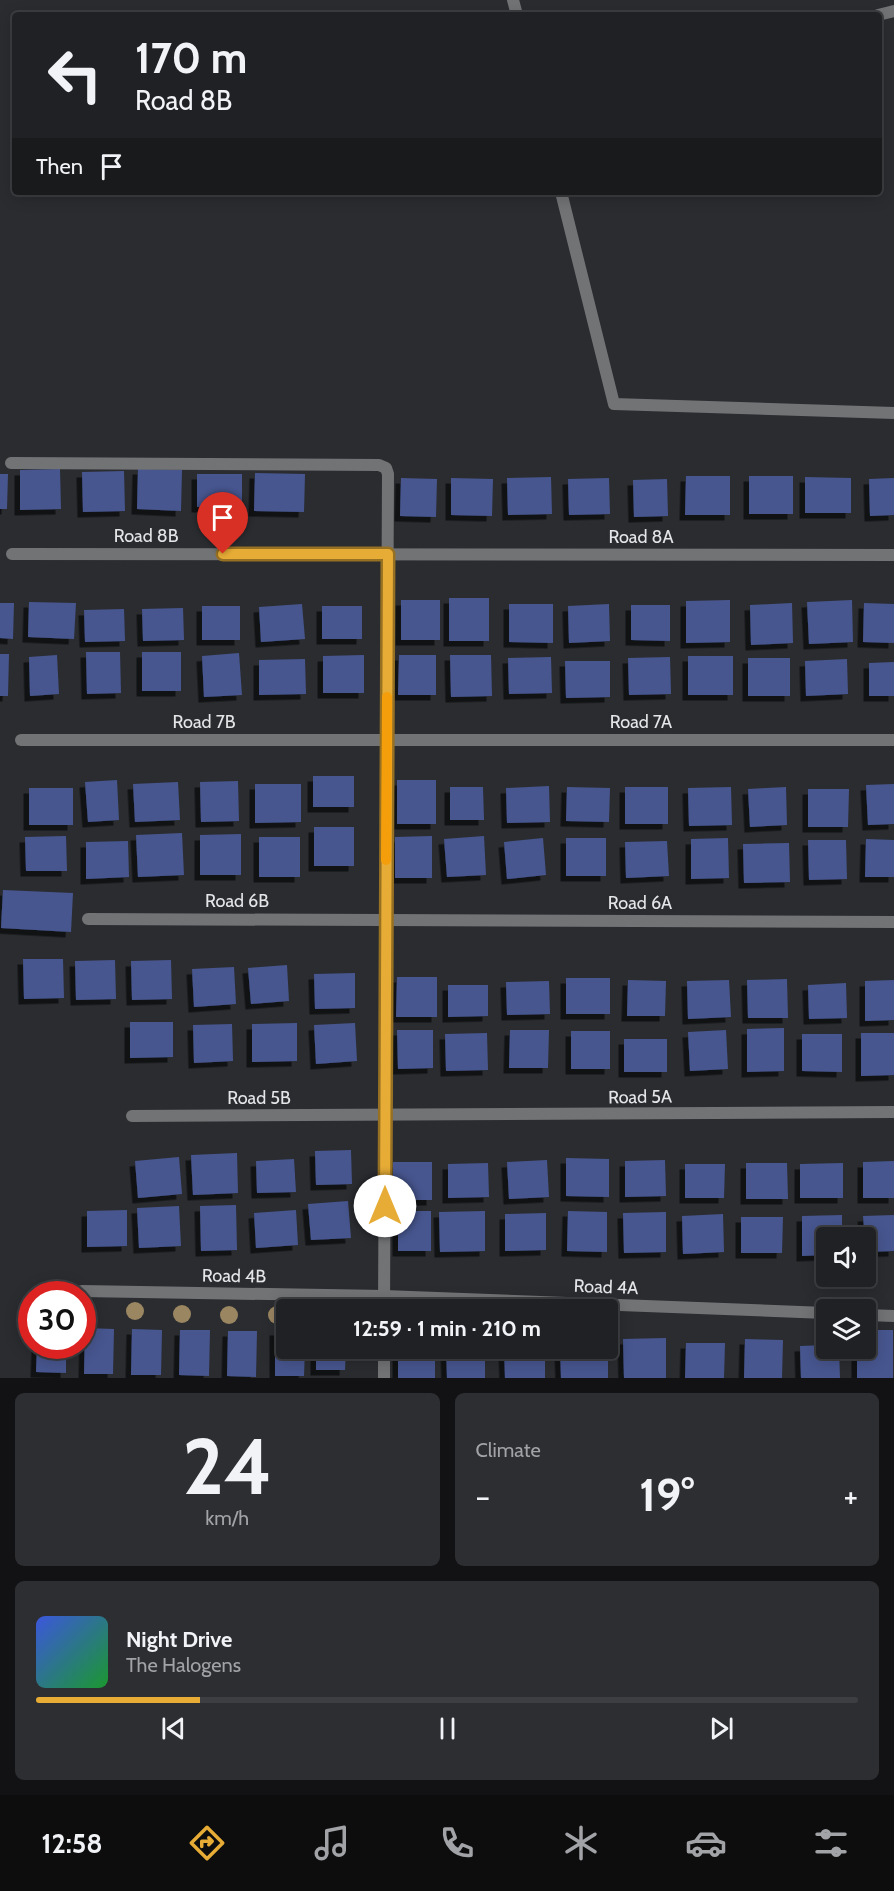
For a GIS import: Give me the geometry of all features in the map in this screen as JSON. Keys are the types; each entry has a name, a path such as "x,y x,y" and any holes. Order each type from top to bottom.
{"street":[{"path":"562,195 614,404 894,413"},
{"path":"11,463 380,465 386,468 388,474 388,554 384,1296"},
{"name":"Road 8B","path":"12,554 388,554"},
{"name":"Road 8A","path":"388,554 894,555"},
{"name":"Road 7B","path":"21,740 387,741"},
{"name":"Road 7A","path":"387,741 894,740"},
{"name":"Road 6B","path":"88,919 386,920"},
{"name":"Road 6A","path":"386,920 894,922"},
{"name":"Road 5A","path":"386,1117 894,1112"},
{"name":"Road 5B","path":"132,1116 386,1117"},
{"name":"Road 4B","path":"96,1291 384,1296"},
{"name":"Road 4A","path":"384,1296 816,1313"},
{"path":"876,1315 894,1316"},
{"path":"384,1359 384,1378"}],"building":[{"path":"60,469 61,509 20,510 20,470"},
{"path":"138,469 182,470 181,511 137,509"},
{"path":"124,471 125,511 83,512 82,472"},
{"path":"255,473 305,474 304,512 254,511"},
{"path":"0,474 8,474 7,509 0,509"},
{"path":"197,474 242,474 242,507 197,507"},
{"path":"686,476 730,476 730,515 685,515"},
{"path":"749,476 793,476 793,514 749,514"},
{"path":"551,477 552,514 508,515 507,478"},
{"path":"805,477 851,478 851,513 805,513"},
{"path":"401,478 437,479 436,517 400,516"},
{"path":"451,478 493,479 492,516 451,515"},
{"path":"609,478 610,514 569,515 568,479"},
{"path":"894,478 894,515 870,516 869,479"},
{"path":"667,479 668,516 634,517 633,480"},
{"path":"449,598 489,598 489,641 449,641"},
{"path":"401,600 440,600 440,640 401,640"},
{"path":"730,600 730,642 686,643 686,601"},
{"path":"852,600 853,642 809,644 807,602"},
{"path":"29,602 76,603 74,639 28,637"},
{"path":"0,603 14,603 13,639 0,638"},
{"path":"792,603 793,643 751,645 750,605"},
{"path":"864,603 894,604 894,643 863,642"},
{"path":"302,604 305,639 261,642 259,607"},
{"path":"509,604 553,604 553,643 509,642"},
{"path":"609,604 610,641 569,643 568,606"},
{"path":"631,605 670,605 670,641 631,640"},
{"path":"202,606 240,606 240,640 202,640"},
{"path":"322,606 362,606 362,639 322,639"},
{"path":"183,608 184,640 143,641 142,609"},
{"path":"124,609 125,641 85,642 84,610"},
{"path":"86,652 120,652 121,693 87,694"},
{"path":"142,652 181,652 181,691 142,691"},
{"path":"239,653 242,695 204,697 202,656"},
{"path":"0,654 9,654 8,696 0,696"},
{"path":"57,655 59,694 30,696 29,657"},
{"path":"364,655 364,693 323,693 323,656"},
{"path":"399,655 436,655 436,695 398,695"},
{"path":"450,655 491,655 492,696 451,697"},
{"path":"688,656 733,656 733,695 688,695"},
{"path":"551,657 552,693 509,694 508,658"},
{"path":"670,657 671,694 629,695 628,658"},
{"path":"748,658 790,658 790,696 748,696"},
{"path":"305,659 306,694 259,695 259,660"},
{"path":"847,659 848,694 806,696 805,661"},
{"path":"565,661 610,661 610,697 566,698"},
{"path":"894,662 894,696 869,696 869,663"},
{"path":"313,776 354,776 354,807 313,807"},
{"path":"117,780 119,820 88,822 85,782"},
{"path":"397,780 436,780 436,824 397,824"},
{"path":"238,781 239,821 201,822 200,782"},
{"path":"178,782 180,820 135,822 133,784"},
{"path":"255,784 301,784 301,822 255,823"},
{"path":"894,784 894,824 868,825 866,785"},
{"path":"549,786 550,822 507,823 506,788"},
{"path":"450,787 483,787 484,820 450,820"},
{"path":"567,787 610,788 609,822 566,821"},
{"path":"625,787 668,787 668,824 625,824"},
{"path":"731,787 732,825 689,826 688,788"},
{"path":"786,787 787,825 750,827 748,789"},
{"path":"29,788 73,788 73,825 29,825"},
{"path":"808,789 849,789 848,827 808,827"},
{"path":"314,827 354,827 354,866 314,866"},
{"path":"182,833 184,875 138,877 136,835"},
{"path":"241,834 241,875 200,875 200,835"},
{"path":"66,836 67,871 26,871 25,837"},
{"path":"432,836 432,878 395,878 395,837"},
{"path":"484,836 486,875 447,877 444,839"},
{"path":"259,837 300,837 300,877 259,877"},
{"path":"543,838 546,875 507,879 504,842"},
{"path":"566,838 606,838 606,876 566,876"},
{"path":"728,838 729,878 691,879 691,839"},
{"path":"866,839 894,840 894,877 865,877"},
{"path":"808,840 846,840 847,879 809,880"},
{"path":"128,841 129,877 86,879 86,842"},
{"path":"667,841 669,876 626,878 625,842"},
{"path":"789,843 790,882 744,883 743,844"},
{"path":"3,890 73,893 71,932 1,928"},
{"path":"23,959 63,959 64,998 24,999"},
{"path":"115,960 116,999 76,1000 75,961"},
{"path":"171,960 172,999 132,1000 131,961"},
{"path":"287,965 289,1001 251,1004 248,968"},
{"path":"234,967 236,1004 194,1007 192,969"},
{"path":"355,973 355,1008 315,1009 314,974"},
{"path":"397,977 437,977 437,1017 396,1017"},
{"path":"566,978 610,978 610,1014 566,1014"},
{"path":"787,979 788,1018 748,1018 747,980"},
{"path":"628,980 666,981 665,1016 627,1016"},
{"path":"729,980 731,1017 688,1019 687,981"},
{"path":"894,980 894,1020 865,1021 865,981"},
{"path":"549,981 550,1014 507,1015 506,982"},
{"path":"846,983 847,1018 809,1019 808,985"},
{"path":"448,985 488,985 488,1016 448,1017"},
{"path":"130,1022 173,1022 173,1057 130,1058"},
{"path":"297,1023 297,1061 252,1062 252,1024"},
{"path":"355,1023 357,1061 316,1064 314,1025"},
{"path":"232,1024 233,1061 194,1063 193,1025"},
{"path":"784,1028 784,1071 747,1072 747,1029"},
{"path":"397,1030 433,1030 433,1068 398,1069"},
{"path":"510,1030 549,1030 548,1068 509,1068"},
{"path":"726,1030 728,1069 690,1071 688,1032"},
{"path":"571,1031 610,1031 610,1069 571,1069"},
{"path":"487,1033 488,1070 446,1071 445,1034"},
{"path":"861,1033 894,1033 894,1075 861,1076"},
{"path":"802,1034 842,1034 842,1072 802,1071"},
{"path":"624,1039 667,1039 667,1072 624,1072"},
{"path":"351,1150 352,1184 316,1185 315,1151"},
{"path":"237,1153 238,1193 193,1195 191,1155"},
{"path":"179,1157 182,1194 138,1198 135,1161"},
{"path":"566,1158 609,1159 609,1197 566,1196"},
{"path":"294,1159 296,1192 257,1193 256,1161"},
{"path":"547,1160 549,1197 509,1199 507,1162"},
{"path":"665,1160 666,1196 625,1197 625,1161"},
{"path":"894,1161 894,1198 863,1198 863,1162"},
{"path":"393,1162 432,1162 432,1200 393,1200"},
{"path":"488,1163 489,1197 448,1198 448,1164"},
{"path":"746,1163 787,1163 788,1199 746,1199"},
{"path":"843,1163 843,1198 800,1198 800,1164"},
{"path":"685,1164 725,1164 724,1198 685,1198"},
{"path":"348,1201 351,1238 311,1240 308,1204"},
{"path":"236,1205 237,1250 201,1251 200,1206"},
{"path":"179,1206 181,1246 139,1248 137,1208"},
{"path":"127,1210 127,1246 87,1247 87,1211"},
{"path":"296,1210 298,1245 256,1248 254,1213"},
{"path":"398,1211 431,1211 431,1251 398,1251"},
{"path":"485,1211 485,1251 440,1252 439,1212"},
{"path":"568,1211 607,1212 607,1252 567,1251"},
{"path":"666,1212 666,1252 624,1253 623,1213"},
{"path":"546,1213 546,1250 505,1251 505,1214"},
{"path":"723,1214 724,1252 683,1254 682,1216"},
{"path":"842,1215 842,1227 816,1227 816,1255 802,1256 802,1216"},
{"path":"894,1215 894,1251 876,1252 876,1227 864,1227 863,1216"},
{"path":"741,1217 783,1217 782,1253 741,1253"},
{"path":"96,1328 114,1329 113,1374 84,1374 84,1359 96,1359"},
{"path":"132,1329 162,1330 161,1375 131,1375"},
{"path":"180,1330 210,1330 209,1376 179,1375"},
{"path":"276,1330 276,1359 305,1359 304,1376 275,1376"},
{"path":"876,1330 893,1330 893,1378 857,1378 857,1359 876,1359"},
{"path":"228,1331 257,1331 256,1377 227,1376"},
{"path":"666,1338 666,1378 624,1378 623,1339"},
{"path":"745,1339 783,1340 782,1378 744,1378"},
{"path":"686,1343 725,1343 724,1378 685,1378"},
{"path":"816,1345 816,1359 839,1359 840,1378 801,1378 800,1346"},
{"path":"36,1359 66,1359 66,1373 36,1372"},
{"path":"316,1359 346,1359 345,1370 316,1370"},
{"path":"398,1359 435,1359 435,1378 398,1378"},
{"path":"446,1359 485,1359 485,1378 447,1378"},
{"path":"504,1359 545,1359 545,1378 505,1378"},
{"path":"560,1359 608,1359 608,1378 561,1378"}],"slow traffic":[{"path":"386,860 387,697"}],"route":[{"path":"223,554 388,554 385,1206"}]}
